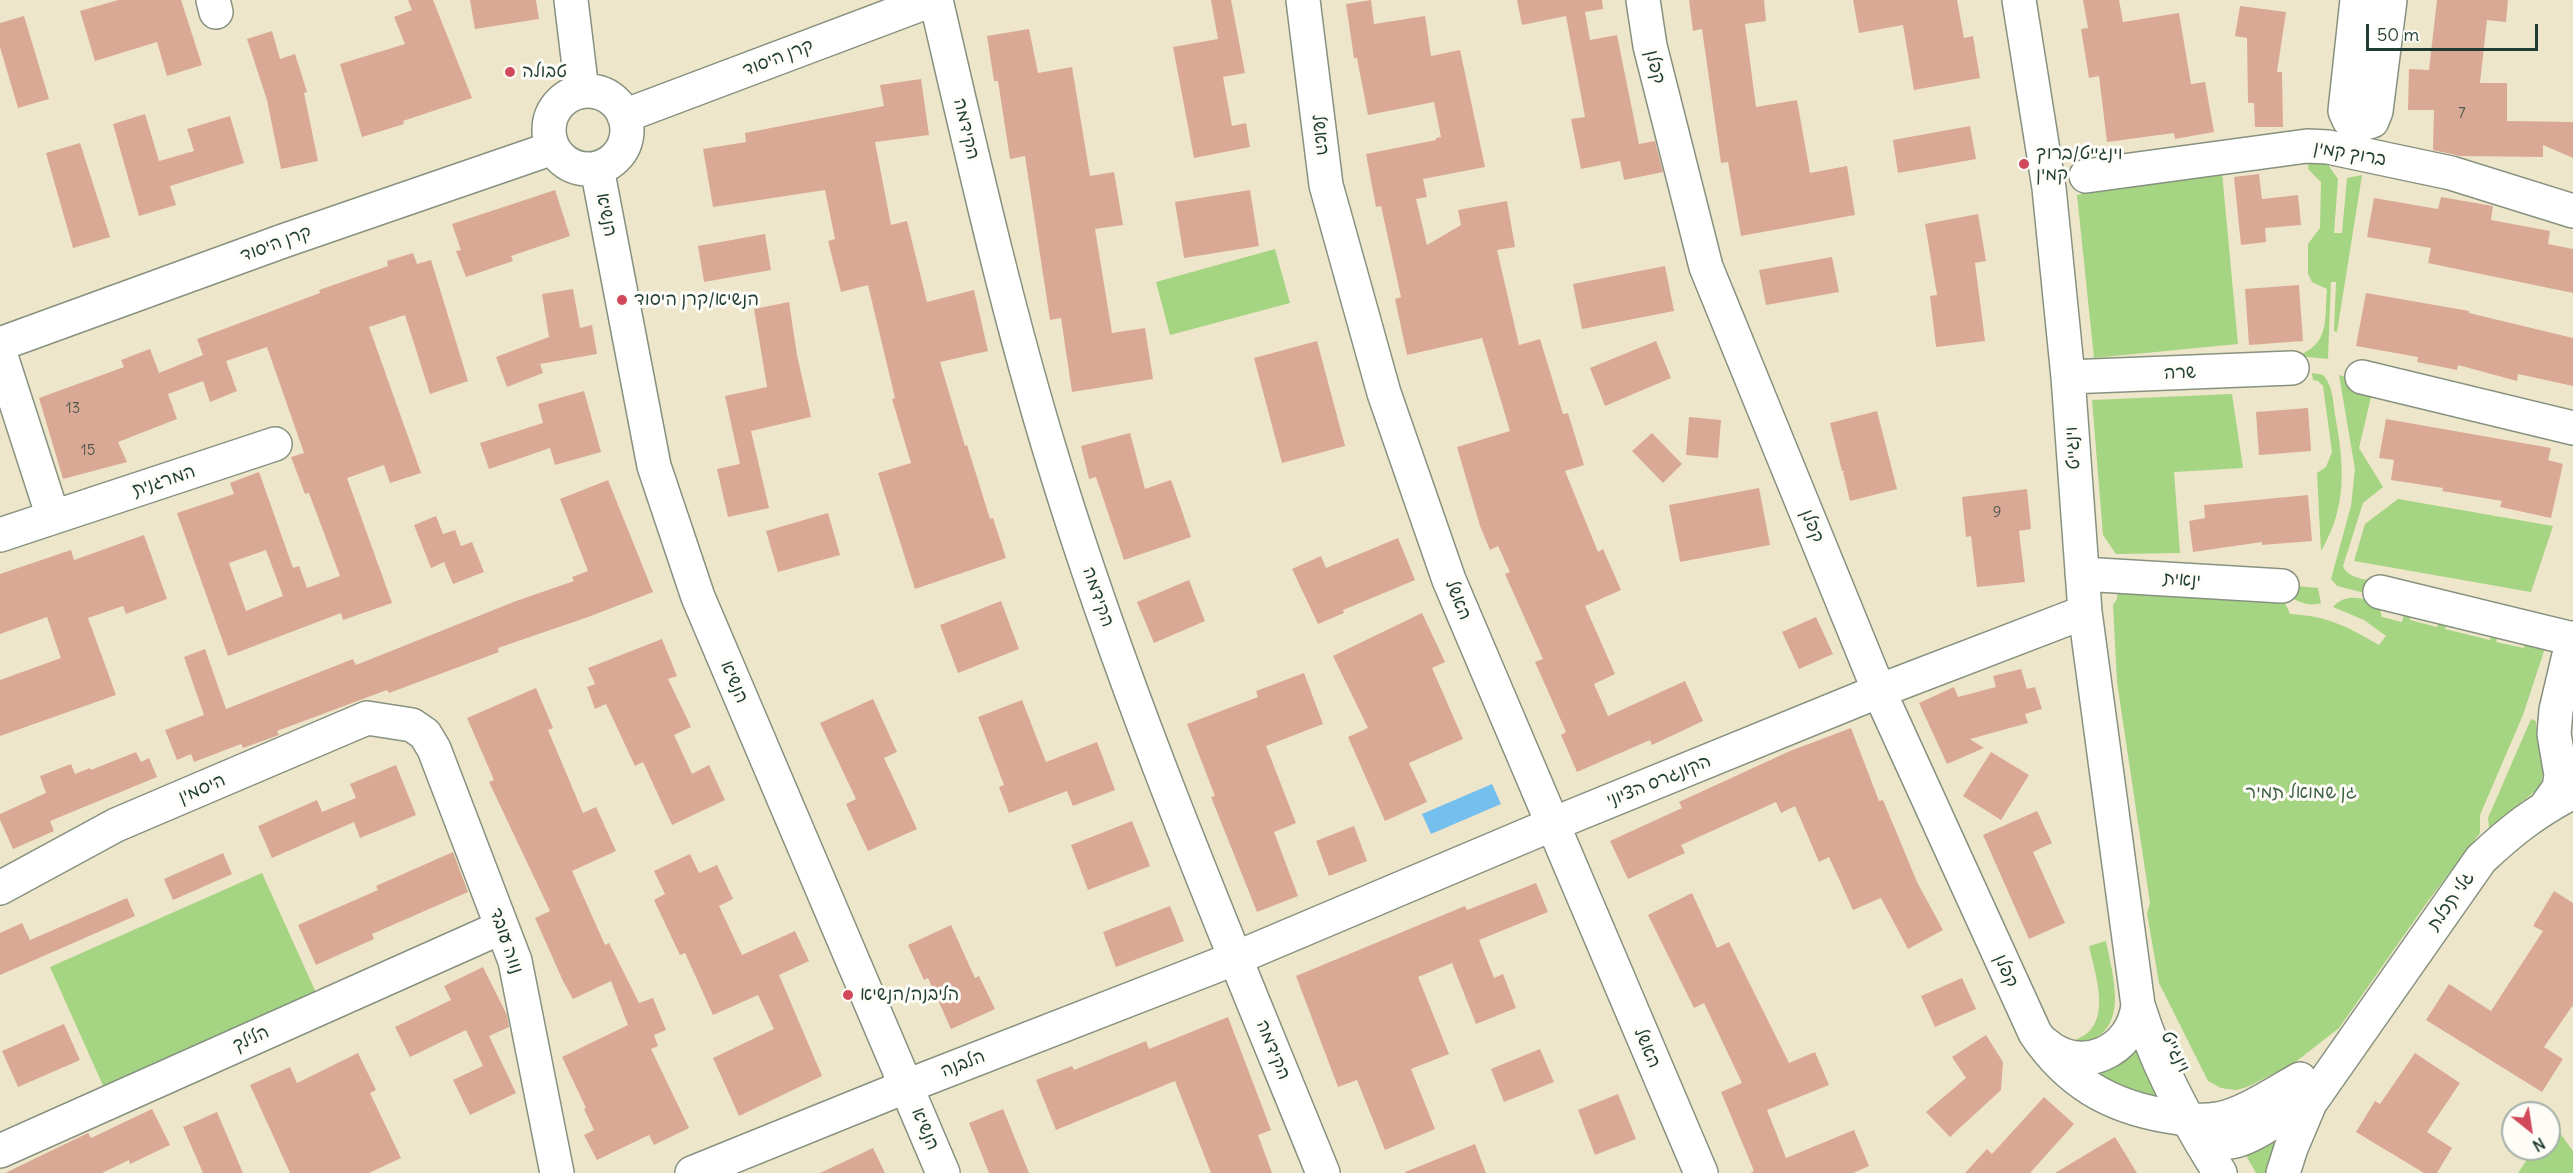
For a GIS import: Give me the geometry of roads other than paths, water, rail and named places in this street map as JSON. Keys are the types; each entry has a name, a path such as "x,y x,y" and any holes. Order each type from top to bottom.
{"street":[{"path":"572,0 582,91"},
{"name":"קרן היסוד","path":"624,116 934,0"},
{"name":"הקידמה","path":"934,0 981,197 1054,464 1134,702 1323,1173"},
{"name":"האשל","path":"1303,0 1326,185 1384,393 1449,580 1701,1173"},
{"name":"קפלן","path":"1643,0 1650,46 1706,267 1879,691 2035,1034 2049,1054 2070,1076 2098,1094 2133,1110 2197,1118"},
{"name":"וינגייט","path":"2019,0 2049,188 2068,377 2085,612 2138,1005 2147,1034 2197,1118"},
{"path":"2357,0 2344,111 2349,120 2359,125 2372,121 2376,111 2390,0"},
{"path":"582,91 607,96 617,104 624,116 627,127 625,141 619,153 610,162 597,168 585,169 572,166 561,159 553,148 549,129 551,116 559,104 569,96 582,91"},
{"name":"ברוך קמין","path":"2086,176 2307,146 2328,147 2451,173 2573,211"},
{"name":"קרן היסוד","path":"0,344 283,241 553,148"},
{"name":"הנשיא","path":"597,168 654,466 698,597 943,1173"},
{"path":"0,354 53,517"},
{"name":"שרה","path":"2068,377 2292,368"},
{"path":"2362,377 2573,428"},
{"name":"המרגנית","path":"0,535 275,444"},
{"name":"ינאית","path":"2082,574 2282,586"},
{"path":"2380,592 2572,656"},
{"name":"הקונגרס הציוני","path":"1236,958 1553,824 1879,691 2085,612"},
{"path":"2572,656 2568,712 2573,733"},
{"path":"2565,795 2559,788 2554,734 2556,710 2572,656"},
{"name":"היסמין","path":"0,888 116,825 367,718 412,725"},
{"name":"נווה עובד","path":"412,725 425,734 434,749 515,961 557,1173"},
{"name":"גלי תכלת","path":"2197,1118 2236,1141 2267,1125 2306,1098 2313,1079 2354,1037 2481,859 2515,827 2565,795"},
{"name":"וינגייט","path":"2122,897 2145,985 2197,1118"},
{"name":"הלילך","path":"0,1151 502,927"},
{"name":"הלבנה","path":"692,1173 907,1086 1236,958"},
{"name":"קפלן","path":"2035,1034 2051,1048 2066,1055 2090,1058 2104,1054 2118,1046 2128,1035 2137,1022 2138,1005"},
{"path":"2197,1118 2208,1104 2221,1110 2233,1109 2313,1079"},
{"name":"גלי תכלת","path":"2283,1173 2310,1103 2313,1079"},
{"path":"2197,1118 2220,1173"},
{"path":"2197,1118 2240,1173"}],"water":[{"path":"1492,784 1501,804 1431,834 1422,814"}],"place":[{"name":"טבולה","path":"510,72"},
{"name":"וינגייט/ברוך קמין","path":"2024,164"},
{"name":"הנשיא/קרן היסוד","path":"622,300"},
{"name":"הליבנה/הנשיא","path":"848,995"}],"park label":[{"name":"גן שמואל תמיר","path":"2301,793"}]}
